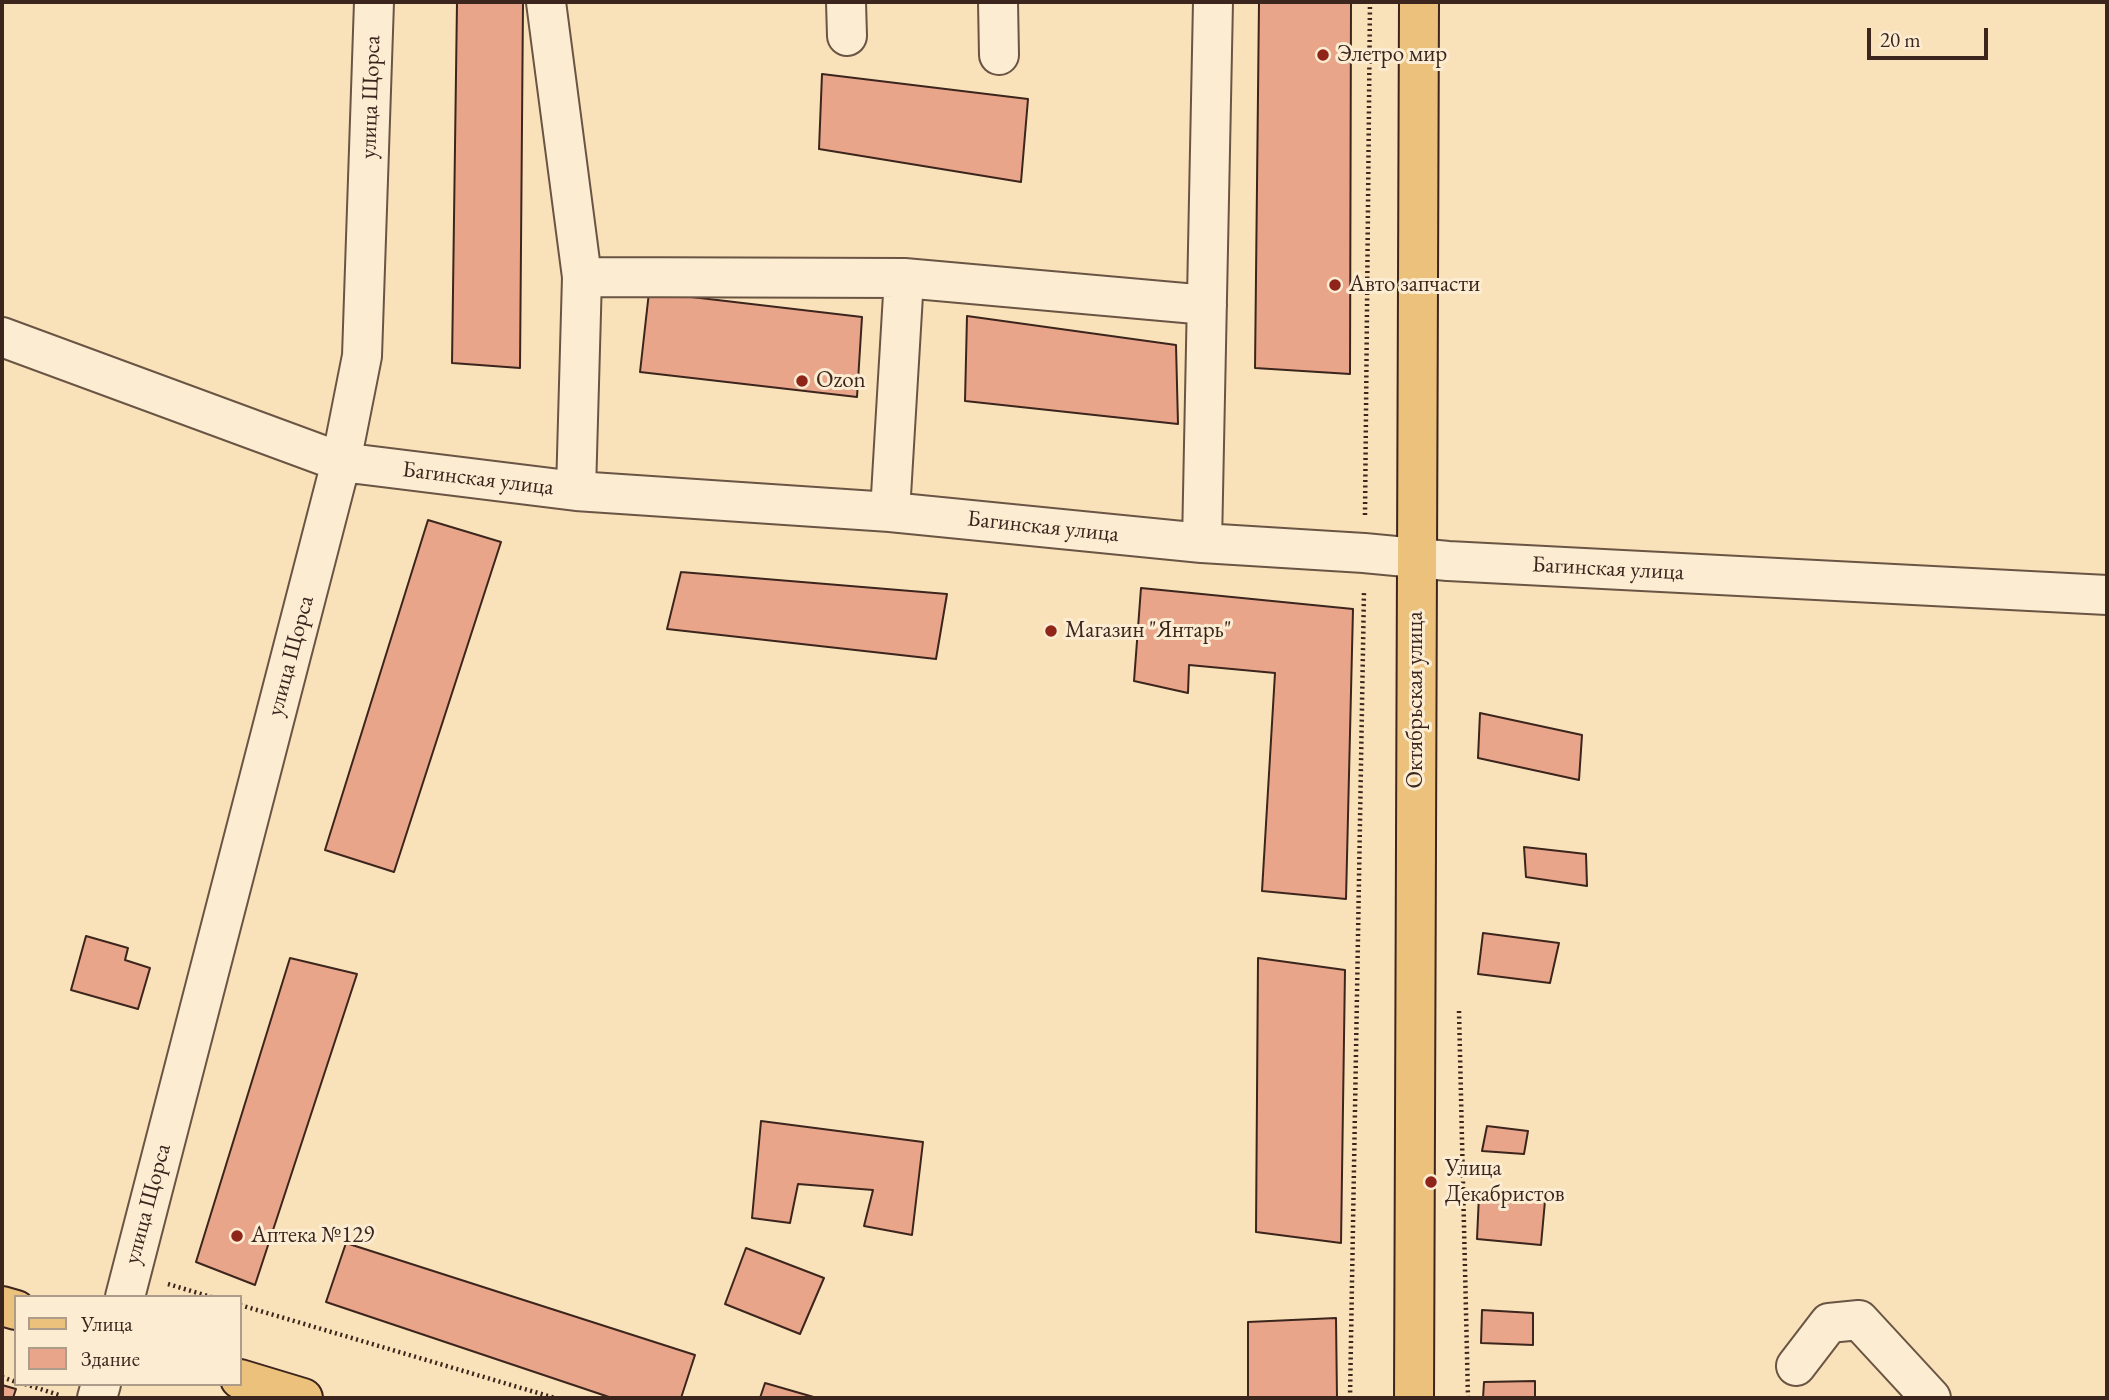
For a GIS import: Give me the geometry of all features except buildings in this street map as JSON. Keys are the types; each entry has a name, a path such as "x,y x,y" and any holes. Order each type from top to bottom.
{"main road":[{"name":"Октябрьская улица","path":"1414,1398 1419,2"},
{"path":"242,1380 303,1398"}],"street":[{"name":"улица Щорса","path":"126,1295 341,462 362,356 374,2"},
{"path":"546,2 582,277 576,491"},
{"path":"998,2 999,55"},
{"path":"1202,543 1213,2"},
{"path":"582,277 904,278 1207,305"},
{"path":"890,512 904,278"},
{"name":"Багинская улица","path":"2,337 341,462 576,491 890,512 1202,543 1417,558 2107,594"},
{"path":"1796,1366 1829,1323 1858,1320 1931,1398"}],"path":[{"path":"1350,1398 1370,2"},
{"path":"242,1306 555,1398"},
{"path":"31,1386 70,1398"}],"place":[{"name":"Элетро мир","path":"1323,55"},
{"name":"Авто запчасти","path":"1335,285"},
{"name":"Ozon","path":"802,381"},
{"name":"Магазин \"Янтарь\"","path":"1051,631"},
{"name":"Улица Декабристов","path":"1431,1182"},
{"name":"Аптека №129","path":"237,1236"}]}
